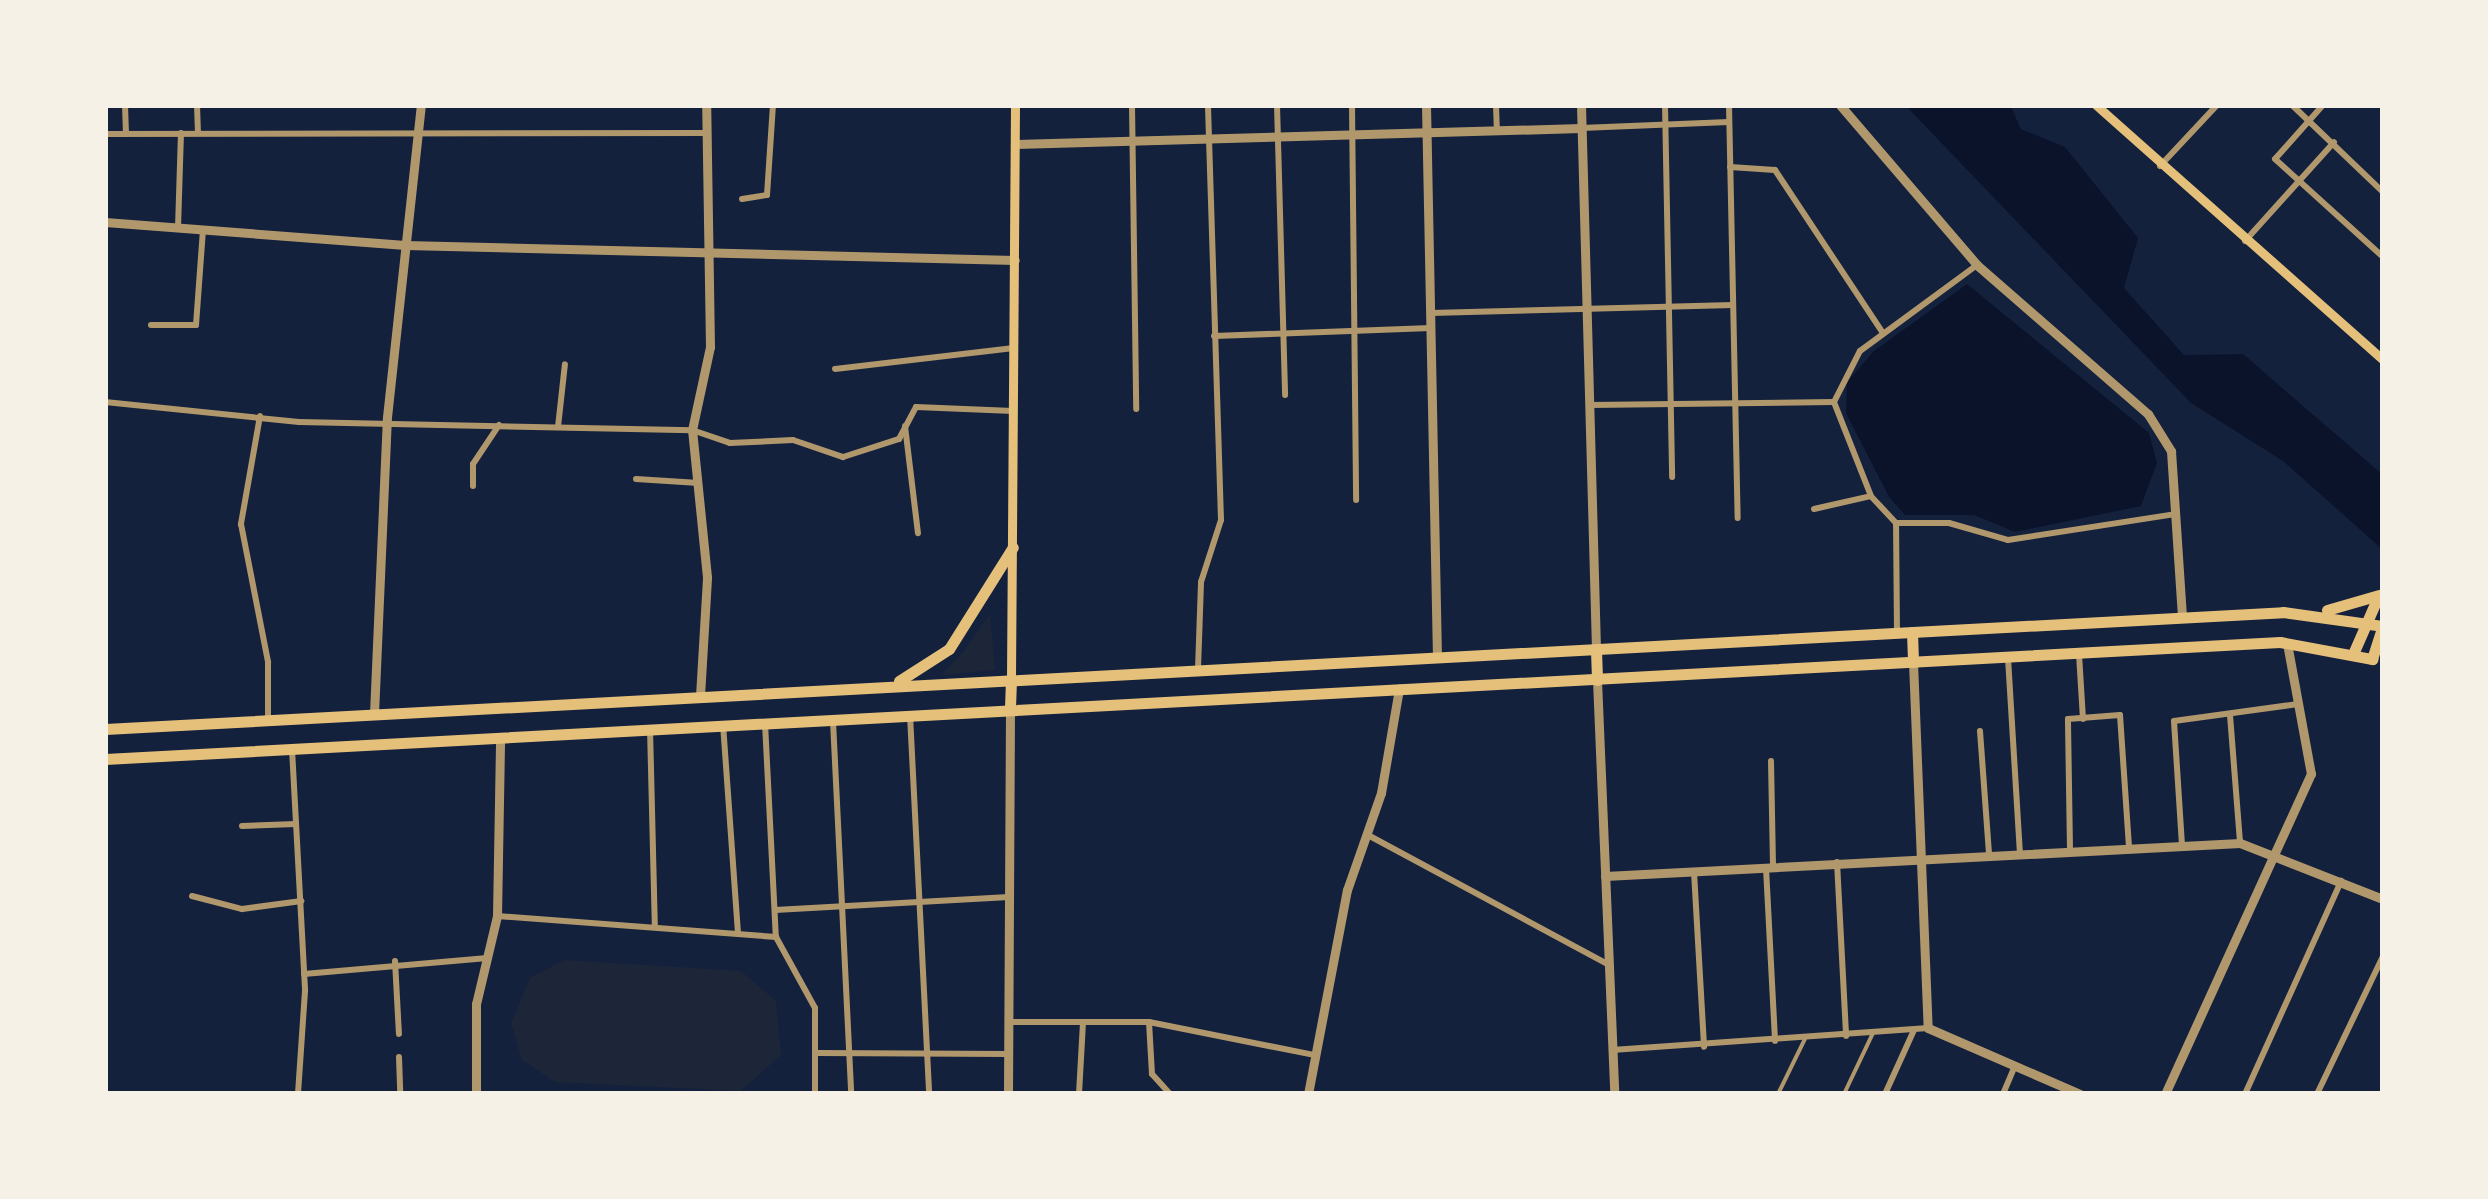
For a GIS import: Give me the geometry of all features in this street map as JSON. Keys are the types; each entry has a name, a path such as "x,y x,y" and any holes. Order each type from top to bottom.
{"highway":[{"path":"888,686 949,650 1013,547"},
{"path":"105,729 2283,612 2381,593"},
{"path":"2353,654 2363,620 2381,593"},
{"path":"105,758 2079,652 2287,643 2372,659 2383,625 2283,612"},
{"path":"1912,632 1913,662"},
{"path":"1596,650 1596,680"},
{"path":"1010,708 1011,678"}],"main road":[{"path":"1011,678 1014,105"},
{"path":"2097,105 2159,166 2383,360"}],"street":[{"path":"125,105 126,134"},
{"path":"198,105 198,133"},
{"path":"374,714 386,417 421,105"},
{"path":"700,696 707,577 692,430 710,347 706,105"},
{"path":"742,199 767,195 773,105"},
{"path":"1132,105 1136,409"},
{"path":"1198,670 1201,582 1221,520 1208,105"},
{"path":"1276,105 1285,395"},
{"path":"1352,105 1358,330 1356,500"},
{"path":"1426,105 1437,658"},
{"path":"1496,105 1497,129"},
{"path":"1581,105 1596,650"},
{"path":"1665,105 1672,477"},
{"path":"1729,105 1738,518"},
{"path":"1840,105 1977,265 2148,414 2171,451 2182,618"},
{"path":"2159,166 2216,105"},
{"path":"2292,105 2383,192"},
{"path":"2323,105 2275,159 2383,257"},
{"path":"1016,144 1729,122"},
{"path":"178,228 181,133"},
{"path":"105,134 706,133"},
{"path":"2245,241 2334,142"},
{"path":"1730,167 1775,170 1884,333"},
{"path":"105,222 405,245 1015,260"},
{"path":"151,325 196,324 203,230"},
{"path":"1897,633 1896,522 1871,496 1834,402 1841,376 1884,333 1977,265"},
{"path":"1431,313 1733,306"},
{"path":"1214,336 1431,328"},
{"path":"835,369 1014,348"},
{"path":"558,427 565,364"},
{"path":"105,402 260,416 386,417 499,425 692,430 856,457 899,439 916,407 1014,410"},
{"path":"1590,405 1834,402"},
{"path":"260,416 241,524 268,662 268,720"},
{"path":"473,486 472,464 499,425"},
{"path":"905,426 918,533"},
{"path":"636,480 699,484"},
{"path":"1814,509 1871,496"},
{"path":"1896,522 1949,523 2008,540 2175,514"},
{"path":"2164,1094 2310,774 2287,643"},
{"path":"2079,652 2083,718"},
{"path":"2008,656 2020,852"},
{"path":"1913,662 1928,1028"},
{"path":"1596,680 1614,1094"},
{"path":"1308,1094 1398,689"},
{"path":"2182,845 2174,721 2298,704"},
{"path":"1008,1094 1005,897 1010,708"},
{"path":"910,714 923,901 929,1094"},
{"path":"2070,850 2068,719 2120,715 2129,848"},
{"path":"2230,715 2240,842"},
{"path":"832,718 851,1094"},
{"path":"765,722 776,936 815,1008 815,1094"},
{"path":"723,724 738,932"},
{"path":"650,728 655,926"},
{"path":"1980,730 1989,854"},
{"path":"476,1094 472,1046 497,916 500,736"},
{"path":"292,748 304,974 298,1094"},
{"path":"1771,761 1775,1041"},
{"path":"242,826 296,824"},
{"path":"1366,834 1608,965"},
{"path":"1605,876 2240,842 2275,852 2383,899"},
{"path":"1838,862 1846,1036"},
{"path":"1694,871 1704,1047"},
{"path":"2245,1094 2342,880"},
{"path":"192,896 242,909 301,902"},
{"path":"775,910 1005,897"},
{"path":"497,916 776,936"},
{"path":"2317,1094 2383,956"},
{"path":"304,974 394,961 488,958"},
{"path":"394,961 398,1034"},
{"path":"1008,1022 1149,1022 1314,1056"},
{"path":"1079,1094 1083,1022"},
{"path":"1149,1022 1152,1074 1170,1094"},
{"path":"1612,1050 1704,1047 1928,1028 2077,1093"},
{"path":"1886,1094 1914,1029"},
{"path":"817,1052 1008,1054"},
{"path":"400,1057 400,1094"},
{"path":"2003,1094 2015,1066"}],"lane":[{"path":"1844,1094 1873,1033"},
{"path":"1778,1094 1806,1039"}],"shaded area":[{"path":"1905,105 2010,105 2021,129 2065,147 2138,238 2124,288 2184,355 2243,354 2383,475 2383,550 2283,461 2191,403"},
{"path":"1967,284 2149,433 2157,463 2141,506 2015,532 1974,515 1905,515 1889,497 1846,413 1847,382 1874,351"},
{"path":"990,614 995,670 942,675 963,652"},
{"path":"564,960 741,971 776,1001 781,1055 741,1091 555,1082 522,1060 511,1023 530,978"}]}
